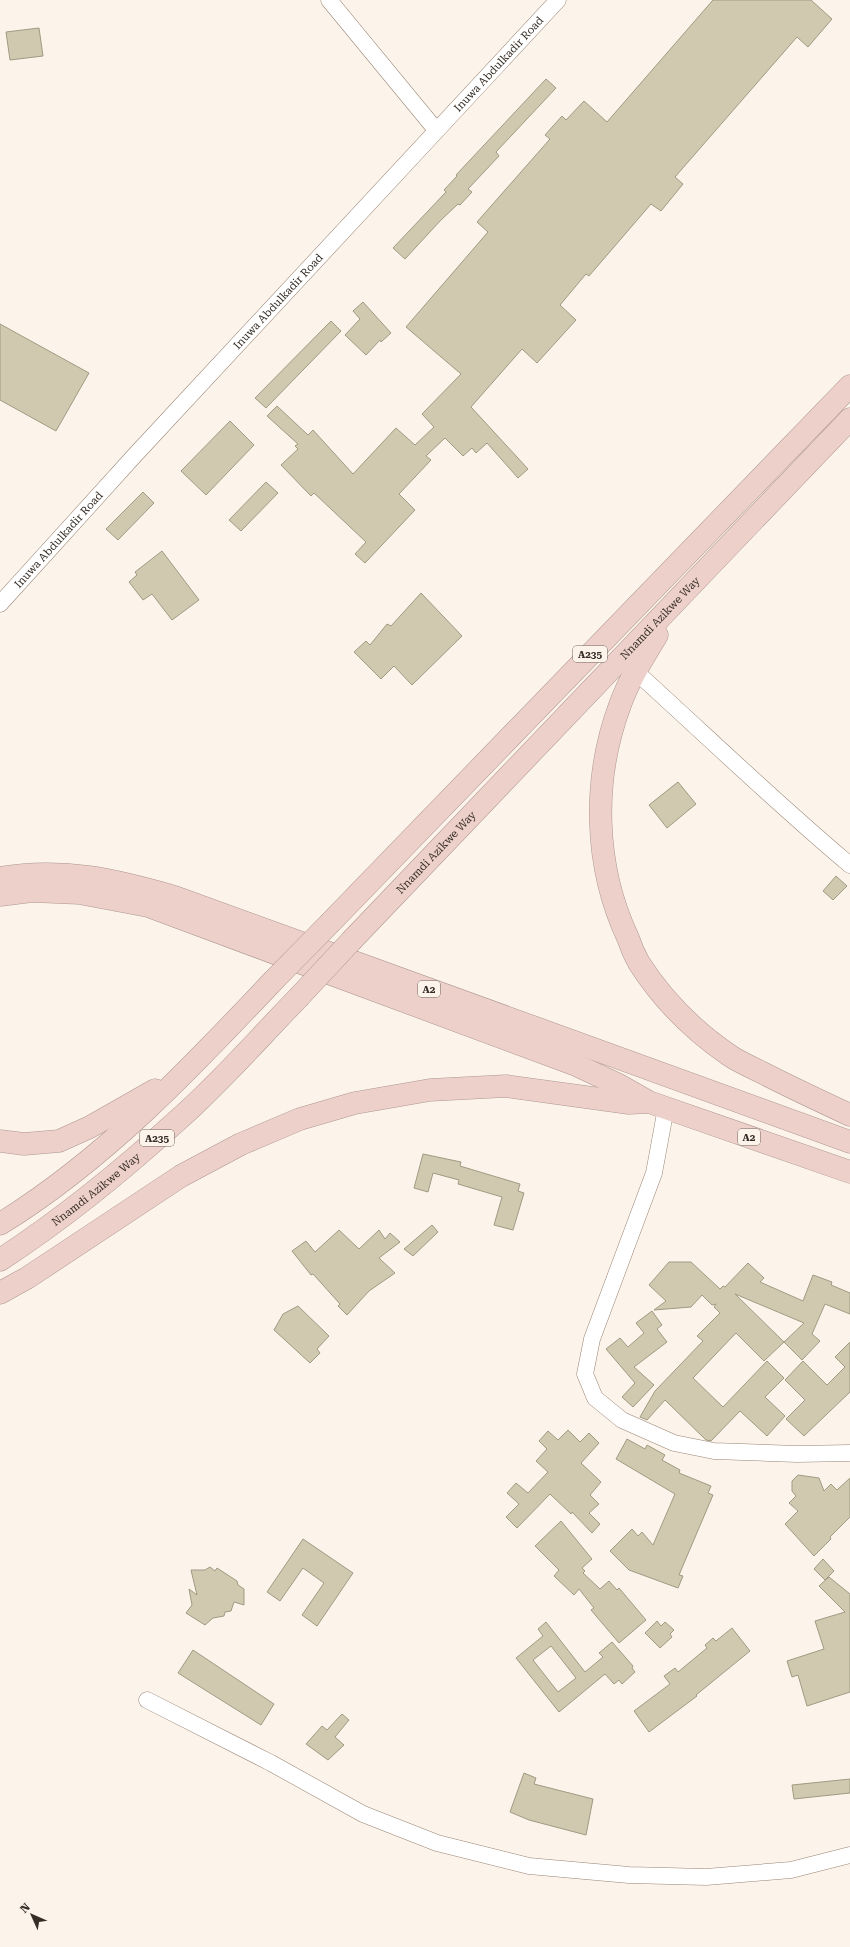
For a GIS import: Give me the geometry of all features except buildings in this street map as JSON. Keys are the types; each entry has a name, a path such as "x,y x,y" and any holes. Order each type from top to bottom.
{"highway":[{"name":"A235","path":"0,1224 67,1177 118,1136 202,1057 272,982 850,386"},
{"name":"Nnamdi Azikwe Way","path":"0,1260 126,1166 180,1119 298,998 850,419"},
{"path":"677,600 635,672 620,705 609,741 600,805 606,876 614,906 639,963 661,993 681,1015 730,1056 850,1115"},
{"name":"A2","path":"0,878 26,873 62,873 94,876 175,897 850,1142"},
{"path":"0,895 32,891 79,893 148,906 576,1065 658,1105"},
{"path":"0,1141 24,1144 59,1141 90,1127 163,1085 202,1057"},
{"name":"A2","path":"0,1293 26,1278 181,1176 241,1144 300,1119 355,1103 438,1089 506,1086 629,1103 658,1105 850,1172"}],"street":[{"path":"329,0 436,130"},
{"name":"Inuwa Abdulkadir Road","path":"0,604 135,454 558,0"},
{"path":"635,672 740,766 795,819 850,865"},
{"path":"658,1105 654,1173 592,1339 585,1374 595,1398 622,1420 674,1443 714,1451 797,1454 850,1453"},
{"path":"147,1700 271,1763 363,1814 437,1842 528,1866 629,1875 706,1877 791,1870 850,1855"}]}
